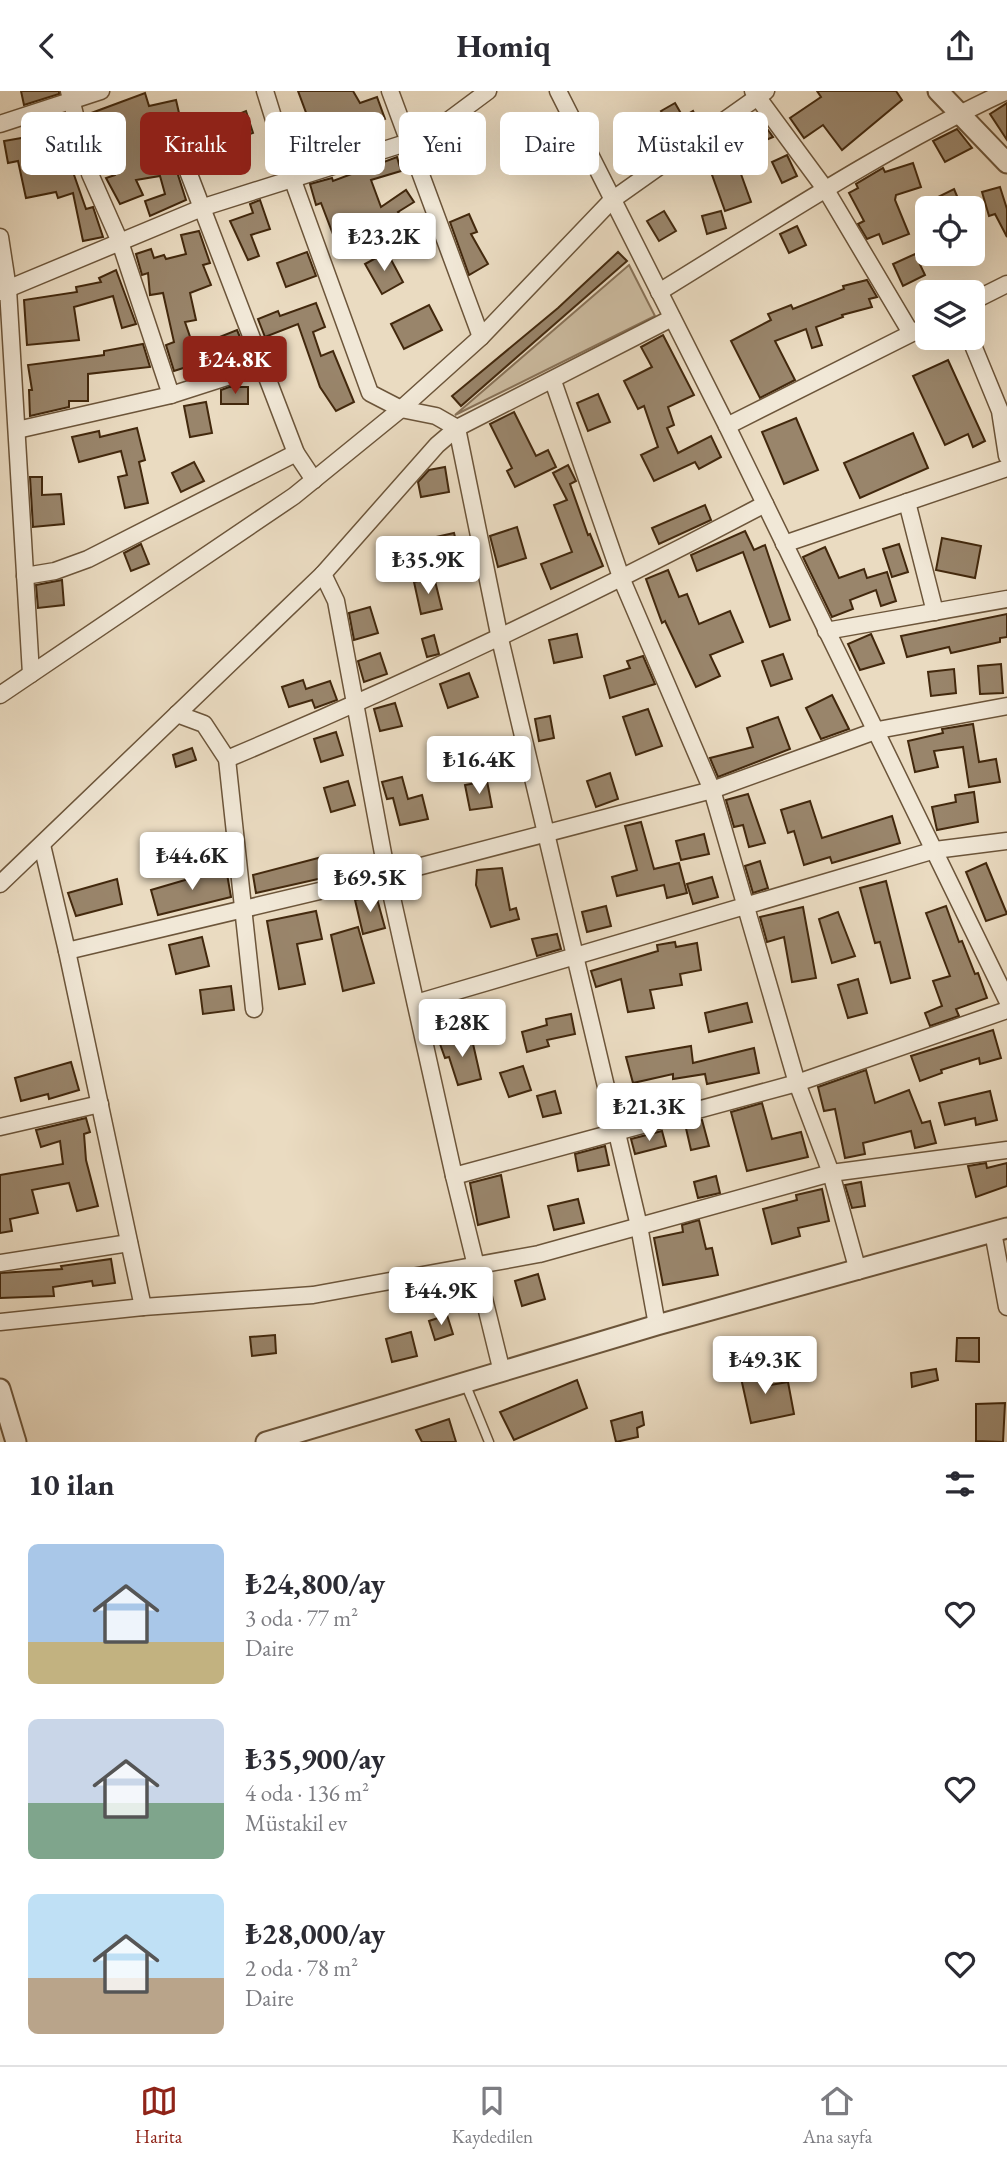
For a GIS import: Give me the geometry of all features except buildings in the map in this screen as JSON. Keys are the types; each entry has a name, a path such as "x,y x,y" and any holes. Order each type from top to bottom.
{"street":[{"path":"0,124 70,96 101,91"},
{"path":"265,91 292,178 370,393 401,409 436,416 457,429 500,639 573,959 639,1226 657,1325"},
{"path":"390,91 399,115"},
{"path":"460,112 488,91"},
{"path":"558,91 878,730 1007,1000"},
{"path":"938,91 1007,163"},
{"path":"659,292 826,190 961,112 1007,91"},
{"path":"0,695 314,480 401,409 481,337 612,200 759,93 826,190 912,333"},
{"path":"70,96 90,174 120,242 171,395"},
{"path":"4,291 204,207 399,145"},
{"path":"190,175 296,453 314,480"},
{"path":"421,175 481,337"},
{"path":"0,237 17,430 31,674"},
{"path":"985,295 1007,284"},
{"path":"0,884 323,574 437,445 457,429 672,318"},
{"path":"727,426 915,332"},
{"path":"975,350 1000,411 1007,456"},
{"path":"17,430 171,395 261,366"},
{"path":"552,381 622,580 712,790 797,1083 831,1173 858,1271"},
{"path":"25,576 55,571 88,559 296,453"},
{"path":"784,544 1007,468"},
{"path":"907,502 935,612"},
{"path":"227,759 500,639 622,580 765,504"},
{"path":"323,574 336,601 387,875 454,1175 502,1372"},
{"path":"827,631 1007,599"},
{"path":"67,951 387,875 712,790 878,730 1007,706"},
{"path":"177,714 204,723 227,759 254,1009"},
{"path":"416,1003 935,851 1007,841"},
{"path":"42,845 143,1307"},
{"path":"454,1175 797,1083 1007,1010"},
{"path":"0,1127 100,1104"},
{"path":"0,1322 143,1307 313,1295 540,1254 831,1173 1007,1150"},
{"path":"265,1442 657,1325 1000,1230 1007,1307"},
{"path":"0,1263 129,1243"},
{"path":"0,1389 16,1442"}],"lane":[{"path":"465,1383 489,1442"}],"shaded area":[{"path":"629,265 655,316 455,415"}]}
